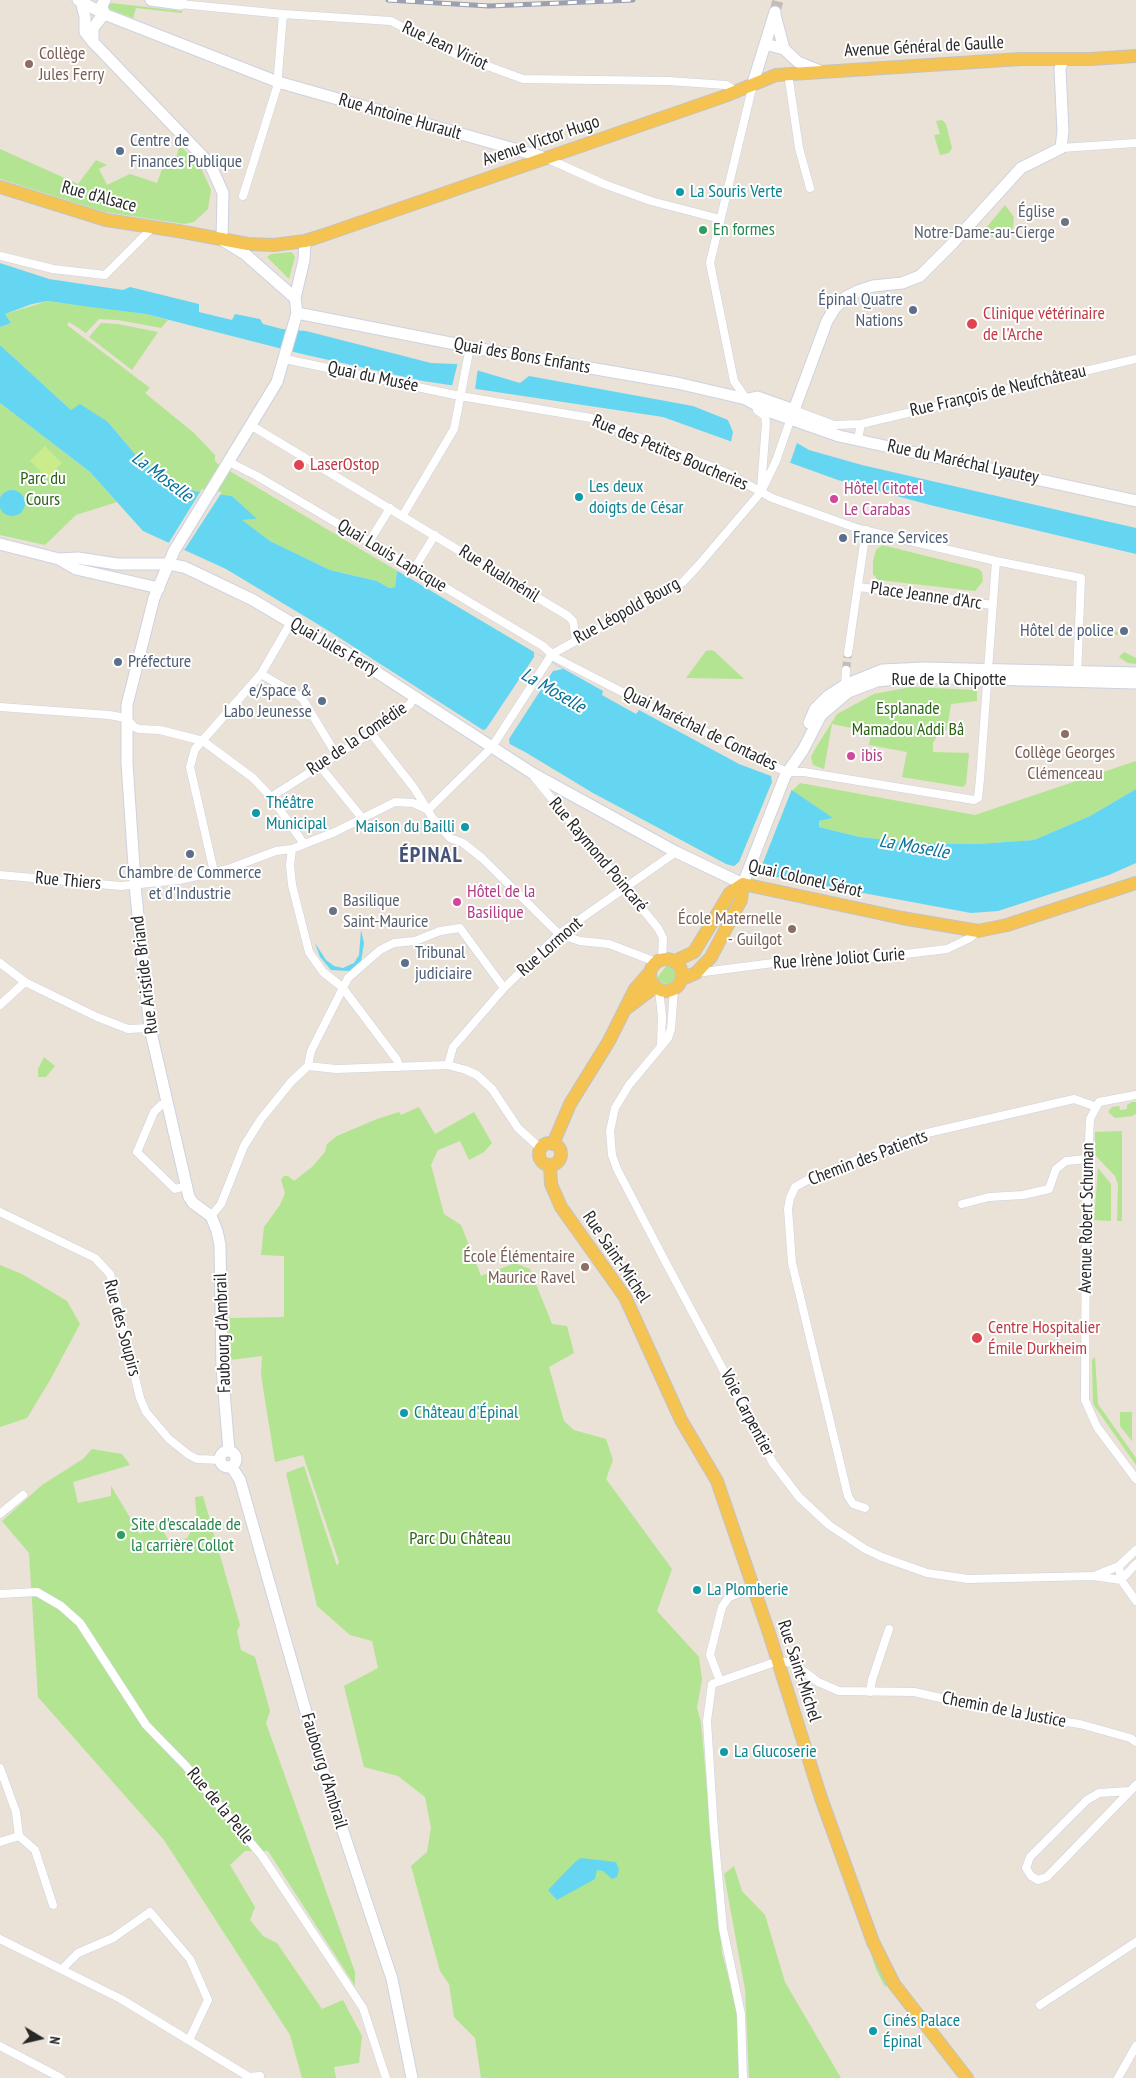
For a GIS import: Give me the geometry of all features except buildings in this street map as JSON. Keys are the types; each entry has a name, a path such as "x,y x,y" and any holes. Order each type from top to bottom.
{"main road":[{"name":"Avenue Général de Gaulle","path":"788,74 953,62 1136,56"},
{"name":"Avenue Victor Hugo","path":"222,240 274,246 305,241 546,158 776,75 788,74"},
{"name":"Rue d'Alsace","path":"0,187 106,220 191,233 222,240"},
{"name":"Quai Colonel Sérot","path":"743,884 902,918 978,930 1007,925 1136,883"},
{"path":"547,1146 560,1150 557,1162 550,1165 541,1160 547,1146 627,1008 636,989 658,963 694,952 730,893 743,884"},
{"path":"627,1008 657,989 678,984 696,973 711,957 741,900 743,884"},
{"path":"658,963 681,969 678,984"},
{"path":"657,989 650,981 658,963"},
{"name":"Rue Saint-Michel","path":"550,1165 551,1184 562,1207 625,1297 677,1413 716,1481 778,1661 824,1807 873,1942 894,1984 967,2078"}],"street":[{"path":"81,0 85,17 85,32 210,164 223,193 222,240 245,254 295,298"},
{"name":"Rue Antoine Hurault","path":"81,0 104,14 278,82 546,158 604,184 651,201 720,219"},
{"path":"93,42 93,28 104,14 102,5 105,0"},
{"path":"151,0 180,2"},
{"name":"Rue Jean Viriot","path":"180,2 283,14 391,21 455,54 524,79 668,82 726,86 736,91"},
{"path":"244,196 278,82 283,14"},
{"path":"761,492 765,416 746,399 734,381 710,262 754,83 775,14 784,49"},
{"path":"765,44 784,49 798,62 820,71"},
{"path":"1061,148 1063,131 1060,69 1063,59"},
{"path":"788,74 799,148 810,188"},
{"path":"792,414 827,321 835,308 846,297 865,289 902,283 920,276 1021,168 1061,148 1136,143"},
{"path":"0,256 53,269 105,275 152,228"},
{"path":"297,314 295,298 304,260 305,241"},
{"name":"Quai des Bons Enfants","path":"297,314 470,347 653,378 746,399 765,410 792,414"},
{"name":"Rue Aristide Briand","path":"212,1216 192,1203 186,1186 150,1028 140,952 135,886 126,718 127,705 156,593 168,564 177,546 252,426 277,382 297,314"},
{"path":"405,517 454,429 470,347"},
{"name":"Quai du Musée","path":"285,359 461,392"},
{"name":"Rue François de Neufchâteau","path":"792,414 834,425 861,424 1136,359"},
{"name":"Rue des Petites Boucheries","path":"461,392 591,418 727,473 772,498 866,530"},
{"name":"Rue Léopold Bourg","path":"550,656 683,582 761,492 776,461 792,414"},
{"name":"Rue du Maréchal Lyautey","path":"792,414 839,436 1136,501"},
{"path":"858,439 861,424"},
{"name":"Rue Rualménil","path":"252,426 568,616 573,621 576,640"},
{"name":"Quai Louis Lapicque","path":"229,462 257,476 543,646 550,656"},
{"path":"369,542 390,508"},
{"path":"848,653 866,530 996,561 1081,578 1077,677"},
{"path":"414,569 435,535"},
{"path":"0,544 59,559 76,569 156,593"},
{"name":"Quai Jules Ferry","path":"59,559 78,558 117,564 168,564 184,567 201,574 291,622 327,644 341,649 492,747"},
{"path":"988,675 996,561"},
{"name":"Place Jeanne d'Arc","path":"858,587 993,605"},
{"path":"214,872 190,767 195,749 262,674 291,622"},
{"path":"428,810 492,747 550,656"},
{"name":"Quai Maréchal de Contades","path":"550,656 659,711 673,714 785,776 804,772 974,800 978,798 988,675"},
{"name":"Rue de la Chipotte","path":"743,884 785,776 815,709 821,702 882,670 917,668 988,675 1077,677 1136,682"},
{"path":"845,690 846,670"},
{"path":"262,674 302,698 336,754"},
{"name":"Rue de la Chipotte","path":"1077,677 1136,674"},
{"name":"Rue de la Comédie","path":"271,797 370,733 409,705 416,696"},
{"path":"0,708 126,718 134,727 160,730 203,741 253,778 271,797 304,844"},
{"path":"370,733 414,788 450,838 462,843 482,858 559,934 587,942 609,944 658,963"},
{"name":"Quai Colonel Sérot","path":"492,747 532,773 676,852 743,884"},
{"path":"319,765 362,818"},
{"name":"Rue Raymond Poincaré","path":"532,773 656,925 663,938 658,963"},
{"name":"Rue Thiers","path":"0,875 135,886 214,872 276,851 292,849 336,832 372,812 400,801 413,803 428,810"},
{"path":"292,849 290,865 305,943 323,972 342,987 397,1060 399,1067"},
{"name":"Rue Lormont","path":"448,1065 449,1055 454,1047 504,988 559,934 676,852"},
{"path":"212,1216 221,1204 244,1146 254,1130 291,1082 308,1066 311,1051 342,987 348,978 380,950 394,943 425,939 440,930 460,928 504,988"},
{"name":"Rue Irène Joliot Curie","path":"696,973 781,962 855,960 947,948 970,938 978,930"},
{"path":"0,963 25,982 96,1017 128,1029 150,1028"},
{"path":"0,1005 25,982"},
{"name":"Voie Carpentier","path":"678,984 668,1038 621,1096 612,1119 610,1145 616,1169 773,1463 799,1497 829,1525 882,1558 928,1572 968,1579 1093,1576 1121,1580"},
{"path":"657,989 662,1016 661,1045"},
{"path":"308,1066 336,1069 448,1065 466,1070 477,1075 496,1093 518,1128 547,1146"},
{"path":"1094,1106 1107,1099 1136,1095"},
{"name":"Chemin des Patients","path":"865,1508 853,1504 848,1496 792,1263 788,1209 792,1193 811,1178 923,1134 1074,1099 1094,1106"},
{"path":"167,1102 154,1112 137,1152 159,1176 175,1189 186,1186"},
{"name":"Avenue Robert Schuman","path":"1094,1106 1090,1119 1087,1159 1085,1400 1097,1427 1136,1479"},
{"path":"962,1204 989,1197 1022,1195 1049,1189 1056,1169 1066,1161 1087,1159"},
{"name":"Rue des Soupirs","path":"0,1212 95,1258 110,1274 140,1398 146,1412 169,1439 189,1455 196,1459 220,1460"},
{"name":"Faubourg d'Ambrail","path":"212,1216 220,1245 222,1368 229,1451"},
{"path":"229,1451 236,1457 231,1466 226,1466 220,1460 222,1454 229,1451"},
{"name":"Faubourg d'Ambrail","path":"231,1466 240,1480 324,1774 392,1979 412,2078"},
{"path":"0,1514 23,1495"},
{"name":"Voie Carpentier","path":"1093,1576 1119,1566 1136,1550"},
{"path":"1121,1580 1136,1564"},
{"path":"1119,1566 1121,1580 1136,1601"},
{"path":"720,1681 710,1655 722,1607 729,1597 753,1588"},
{"name":"Rue de la Pelle","path":"0,1594 37,1592 61,1606 80,1623 146,1725 185,1765 262,1856 363,2008 386,2078"},
{"path":"870,1692 876,1665 889,1629"},
{"path":"743,2078 741,2014 723,1929 707,1730 712,1684 778,1661"},
{"name":"Chemin de la Justice","path":"778,1661 793,1663 818,1682 839,1691 914,1692 1017,1715 1080,1724 1130,1738 1136,1742"},
{"path":"0,1768 16,1812 19,1836 35,1850 53,1904"},
{"path":"1129,1792 1099,1793 1087,1800 1030,1857 1026,1868 1031,1876 1038,1880 1047,1877 1136,1785"},
{"path":"0,1842 19,1836"},
{"path":"62,1969 78,1953 113,1938 150,1912 190,1959 208,2000 189,2040"},
{"path":"0,1939 121,1999 249,2076 260,2076"},
{"path":"1040,2005 1136,1942"},
{"path":"0,2046 61,2078"},
{"path":"1118,2078 1136,2046"}],"green space":[{"path":"111,3 182,11 182,13 136,8 133,18 109,9 107,7"},
{"path":"942,120 946,124 952,148 949,153 940,155 934,135 940,134 936,121"},
{"path":"180,145 201,168 211,190 208,209 194,222 184,224 105,212 0,179 0,149 78,184 96,160 107,165 99,169 107,185 130,174 157,183 166,158 175,161"},
{"path":"1005,205 1014,217 1013,228 1009,233 981,240 977,239"},
{"path":"292,252 295,257 289,279 267,257 271,254"},
{"path":"48,301 146,314 168,320 161,328 118,320 99,319 86,333 69,322 67,325 150,388 145,393 194,433 215,455 215,461 218,464 397,571 395,587 389,588 377,581 330,570 270,541 241,520 256,519 232,496 194,491 166,477 140,460 108,422 71,410 0,345 0,327 11,323 5,314"},
{"path":"101,323 118,324 158,332 132,370 89,337"},
{"name":"Parc du Cours","path":"0,403 90,472 117,502 76,515 45,545 0,535"},
{"path":"45,446 62,463 48,478 30,461"},
{"path":"882,545 979,569 982,572 983,581 975,591 878,580 873,574 873,561 876,550"},
{"path":"1087,625 1118,632 1118,635 1086,634"},
{"path":"711,650 744,679 686,678 706,651"},
{"path":"1124,652 1136,658 1136,664 1128,663 1119,657"},
{"name":"Esplanade Mamadou Addi Bâ","path":"911,687 977,690 977,701 951,704 947,730 939,733 933,743 933,752 969,753 966,784 963,787 902,777 907,752 869,745 871,732 832,724 824,769 813,765 811,757 837,714 874,694"},
{"path":"1136,761 1136,789 1090,816 1034,840 977,844 914,843 860,837 819,827 819,821 832,818 791,792 800,783 975,815"},
{"path":"666,966 673,966 677,973 672,982 667,984 658,981 657,978"},
{"path":"44,1057 55,1066 46,1077 38,1077 38,1069"},
{"path":"1136,1102 1136,1114 1132,1116 1115,1118 1108,1112 1112,1107 1119,1106 1120,1110 1127,1109 1127,1105"},
{"name":"Parc Du Château","path":"419,1107 435,1134 474,1112 492,1143 484,1152 469,1160 460,1141 438,1150 431,1165 444,1214 461,1225 481,1276 515,1263 530,1269 552,1324 567,1326 574,1353 549,1367 564,1421 574,1430 606,1439 613,1460 606,1479 672,1569 657,1611 699,1657 702,1680 697,1707 701,1723 722,1953 738,2012 739,2078 481,2078 475,2038 454,2017 449,1984 440,1971 411,1866 427,1852 431,1828 425,1797 398,1776 364,1767 344,1686 378,1668 372,1641 350,1635 317,1606 286,1473 304,1466 337,1566 339,1562 303,1455 275,1462 261,1375 262,1356 229,1360 228,1318 284,1317 284,1256 261,1255 264,1227 280,1205 285,1193 281,1180 284,1176 288,1176 294,1181 312,1167 325,1152 327,1144 337,1136 377,1119 399,1112 401,1115"},
{"path":"1122,1131 1122,1221 1117,1221 1118,1184 1115,1176 1095,1155 1095,1132"},
{"path":"1098,1168 1111,1184 1111,1221 1094,1220"},
{"path":"0,1265 22,1274 67,1301 80,1324 27,1418 0,1427"},
{"path":"1095,1357 1098,1404 1136,1458 1136,1465 1093,1404 1092,1360"},
{"path":"1120,1412 1132,1412 1132,1441 1120,1426"},
{"path":"92,1449 122,1454 130,1465 73,1482 78,1503 111,1496 111,1486 140,1534 155,1525 160,1526 172,1546 187,1538 197,1522 195,1497 203,1496 240,1625 237,1631 241,1650 255,1657 270,1711 266,1723 355,1972 355,1986 268,1851 245,1851 230,1865 255,1907 250,1920 263,1936 277,1943 322,2009 343,2000 362,2036 359,2063 334,2067 336,2078 302,2078 290,2035 164,1840 38,1697 29,1553 2,1521 42,1485 83,1459"},
{"path":"734,1866 742,1891 765,1915 785,1982 841,2078 749,2078 745,1989 724,1874"},
{"path":"873,1953 889,1983 885,1987 876,1969 871,1954"}],"water":[{"path":"0,263 49,279 123,290 130,287 199,304 199,312 232,320 235,314 260,319 263,324 282,329 306,331 431,363 456,364 520,383 529,376 693,406 728,420 734,432 797,443 809,450 862,465 1136,528 1136,554 930,505 838,480 663,417 423,381 302,354 146,314 48,301 32,304 5,314 11,323 0,327"},
{"name":"La Moselle","path":"0,345 71,410 80,404 108,422 140,460 166,477 194,491 232,496 257,519 242,520 270,541 330,570 377,581 389,588 395,587 397,571 374,557 603,691 602,695 636,714 639,710 739,764 771,776 833,818 819,821 819,827 860,837 914,843 977,844 1034,840 1090,816 1136,789 1136,863 1109,875 998,911 971,913 766,875 726,864 593,793 525,752 483,730 329,631 226,569 143,531 90,472 0,403"},
{"path":"12,490 21,494 25,503 21,512 12,516 3,512 -1,503 3,494"},
{"path":"361,930 364,943 361,962 350,971 331,970 320,957 315,943 326,960 334,966 343,968 354,963 359,955"},
{"path":"581,1858 616,1862 619,1870 617,1877 612,1879 603,1871 597,1870 595,1879 557,1900 548,1890"}],"pier":[{"path":"458,362 478,367 475,390 452,386"},
{"path":"728,420 731,421 735,430 780,437 797,443 790,463 731,442 733,432"},
{"path":"202,489 222,492 185,549 181,550 168,544"},
{"path":"534,652 563,669 553,671 509,739 510,747 483,730 486,729 534,657"},
{"path":"771,776 792,789 762,865 766,875 733,867 739,862 772,782"}],"tunnel":[{"path":"775,12 778,0"},
{"path":"846,670 848,653"}],"railway":[{"path":"388,0 489,6 633,0"}],"place":[{"name":"Collège Jules Ferry","path":"29,64"},
{"name":"Centre de Finances Publique","path":"120,151"},
{"name":"La Souris Verte","path":"680,192"},
{"name":"Église Notre-Dame-au-Cierge","path":"1065,222"},
{"name":"En formes","path":"703,230"},
{"name":"Épinal Quatre Nations","path":"913,310"},
{"name":"Clinique vétérinaire de l'Arche","path":"972,324"},
{"name":"LaserOstop","path":"299,465"},
{"name":"Les deux doigts de César","path":"579,497"},
{"name":"Hôtel Citotel Le Carabas","path":"834,499"},
{"name":"France Services","path":"843,538"},
{"name":"Hôtel de police","path":"1124,631"},
{"name":"Préfecture","path":"118,662"},
{"name":"e/space & Labo Jeunesse","path":"322,701"},
{"name":"Collège Georges Clémenceau","path":"1065,734"},
{"name":"ibis","path":"851,756"},
{"name":"Théâtre Municipal","path":"256,813"},
{"name":"Maison du Bailli","path":"465,827"},
{"name":"Chambre de Commerce et d'Industrie","path":"190,854"},
{"name":"Hôtel de la Basilique","path":"457,902"},
{"name":"Basilique Saint-Maurice","path":"333,911"},
{"name":"École Maternelle - Guilgot","path":"792,929"},
{"name":"Tribunal judiciaire","path":"405,963"},
{"name":"École Élémentaire Maurice Ravel","path":"585,1267"},
{"name":"Centre Hospitalier Émile Durkheim","path":"977,1338"},
{"name":"Château d'Épinal","path":"404,1413"},
{"name":"Site d'escalade de la carrière Collot","path":"121,1535"},
{"name":"La Plomberie","path":"697,1590"},
{"name":"La Glucoserie","path":"724,1752"},
{"name":"Cinés Palace Épinal","path":"873,2031"}],"district":[{"name":"ÉPINAL","path":"431,856"}]}
